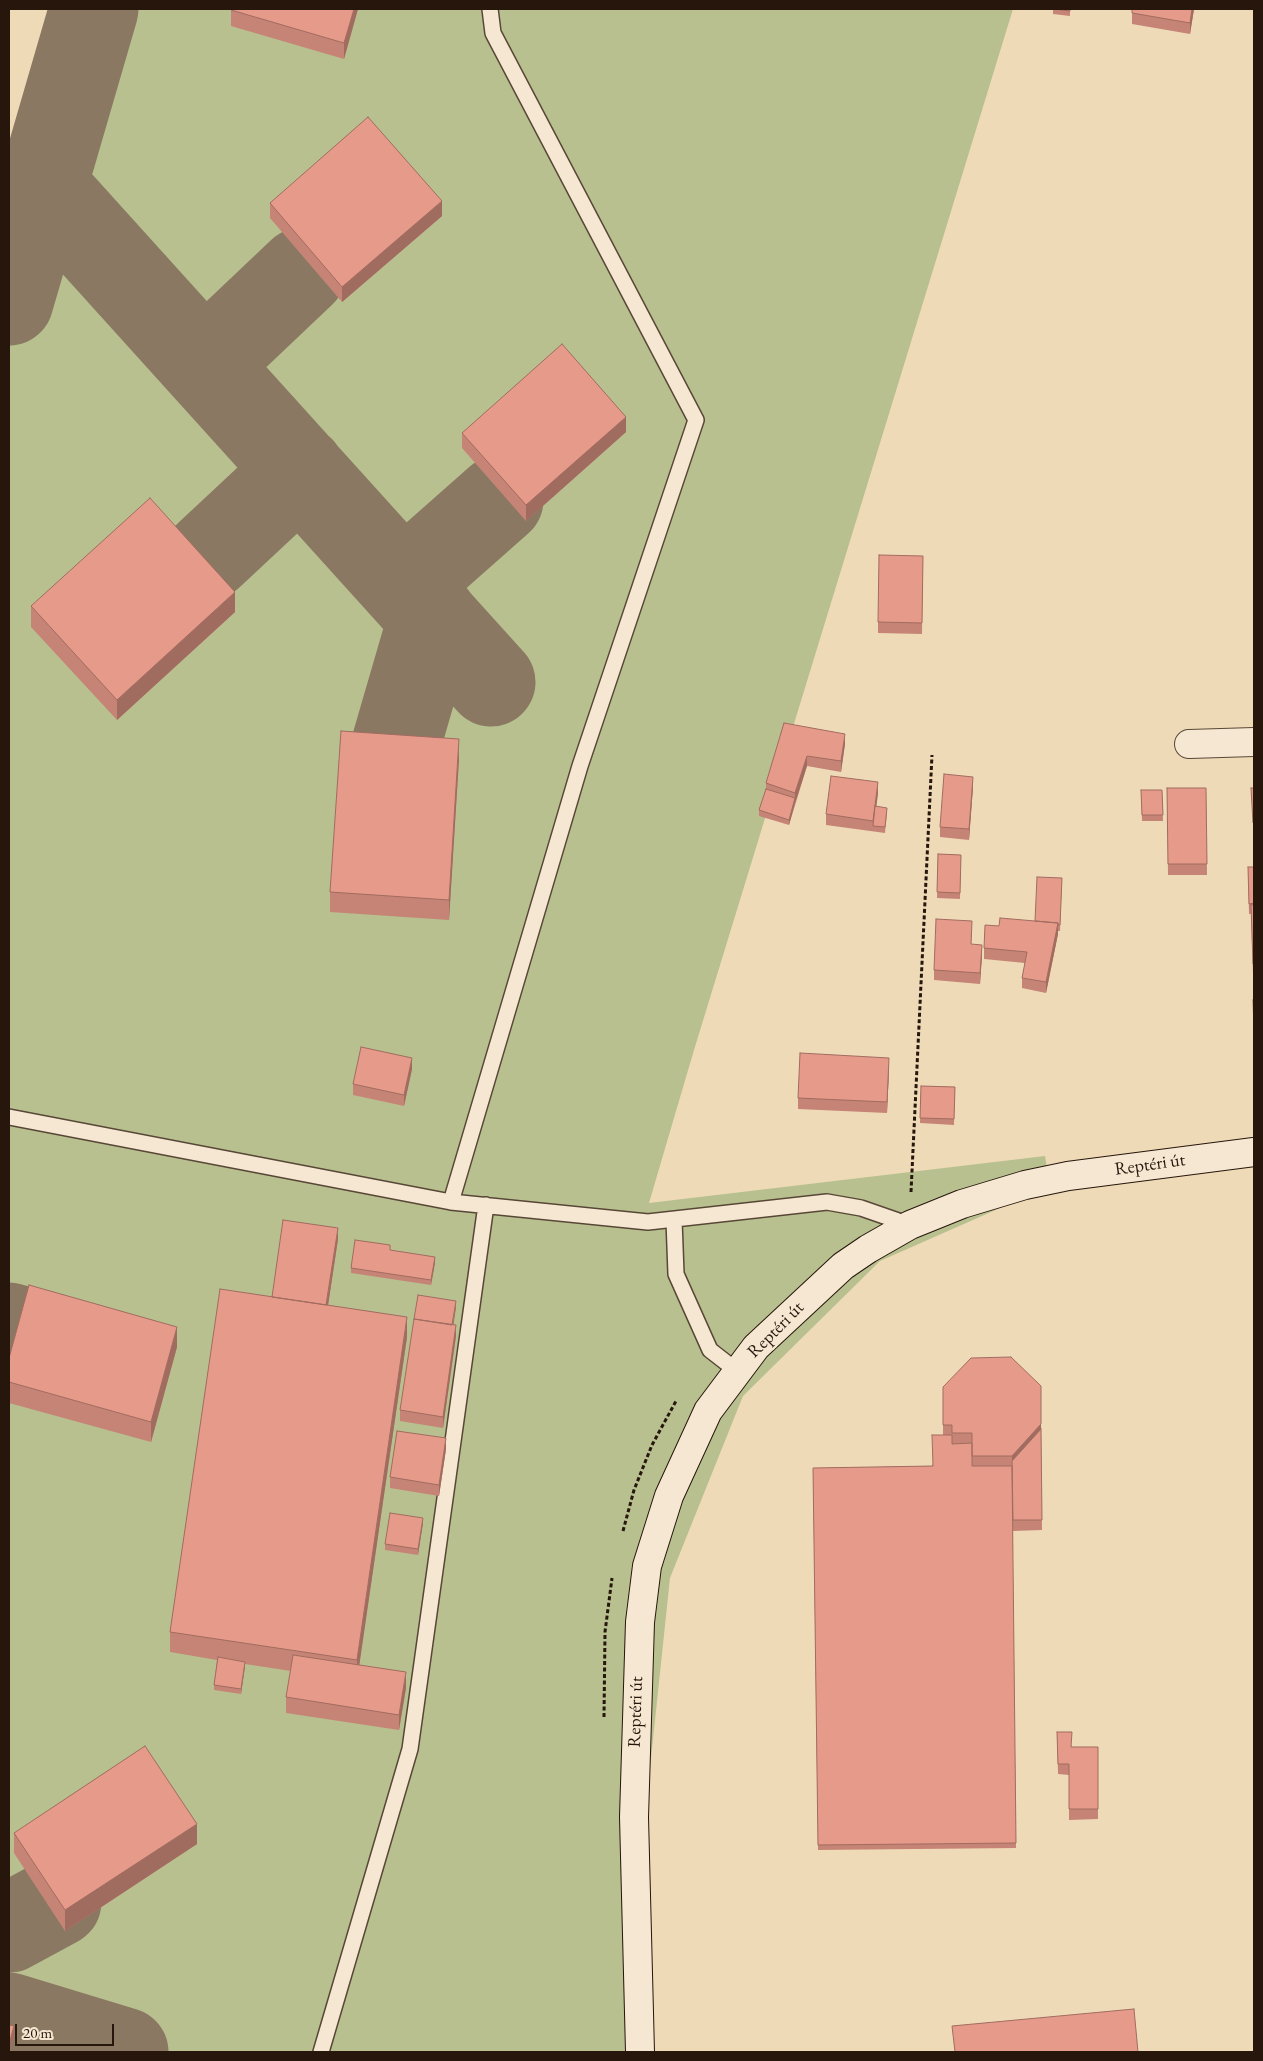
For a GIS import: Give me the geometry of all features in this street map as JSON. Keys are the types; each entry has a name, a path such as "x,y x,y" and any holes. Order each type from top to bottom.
{"main road":[{"path":"1189,744 1254,742"},
{"name":"Reptéri út","path":"640,2052 634,1817 639,1632 647,1566 669,1496 692,1442 708,1411 756,1347 843,1266 910,1225 962,1204 1025,1185 1068,1176 1254,1152"}],"lane":[{"path":"451,1202 580,766 696,420 493,33 490,9"},
{"path":"9,1117 451,1202 648,1222 827,1202 861,1208 910,1225"},
{"path":"321,2052 410,1749 486,1205"},
{"path":"674,1220 676,1274 710,1350 737,1371"}],"path":[{"path":"911,1182 932,755"}],"green space":[{"path":"74,9 1013,9 694,1050 649,1203 1045,1156 1050,1186 880,1261 743,1396 670,1578 643,1834 651,2052 9,2052 9,231"}],"building":[{"path":"231,9 354,9 344,43"},
{"path":"1054,9 1070,9 1070,11"},
{"path":"1132,9 1192,9 1190,23 1132,13"},
{"path":"368,117 442,201 342,287 270,203"},
{"path":"562,344 626,417 526,505 462,433"},
{"path":"150,498 235,592 117,700 31,606"},
{"path":"879,555 923,556 922,623 878,622"},
{"path":"784,723 845,734 841,761 807,756 795,793 766,783"},
{"path":"341,731 459,739 449,900 330,892"},
{"path":"944,774 973,777 969,829 940,827"},
{"path":"831,776 878,782 873,821 826,814"},
{"path":"1167,788 1206,788 1207,864 1168,864"},
{"path":"1251,788 1254,788 1254,823 1253,823"},
{"path":"766,789 795,798 789,820 759,810"},
{"path":"1141,790 1162,790 1163,815 1142,815"},
{"path":"875,806 887,808 885,827 873,826"},
{"path":"938,854 961,855 960,893 937,892"},
{"path":"1248,867 1254,867 1254,903 1249,904"},
{"path":"1037,877 1062,878 1060,925 1058,923 1035,921"},
{"path":"1251,905 1254,905 1254,964 1253,964"},
{"path":"1000,918 1058,923 1046,982 1022,978 1027,952 984,948 985,925 999,926"},
{"path":"936,919 972,921 971,944 982,945 980,973 934,970"},
{"path":"361,1047 412,1058 404,1095 353,1084"},
{"path":"800,1053 889,1058 887,1102 798,1098"},
{"path":"921,1086 955,1087 954,1119 920,1118"},
{"path":"283,1220 338,1228 326,1305 272,1297"},
{"path":"355,1240 390,1245 390,1250 435,1257 431,1280 351,1268"},
{"path":"29,1285 177,1327 151,1422 9,1382 9,1358"},
{"path":"220,1289 407,1317 357,1660 170,1632"},
{"path":"418,1295 456,1301 452,1325 414,1319"},
{"path":"414,1319 456,1325 443,1417 400,1410"},
{"path":"1011,1357 1041,1386 1041,1424 1012,1456 972,1456 972,1433 952,1433 952,1425 943,1425 943,1387 971,1358"},
{"path":"1041,1429 1042,1520 1013,1520 1012,1461"},
{"path":"397,1431 446,1438 439,1485 390,1477"},
{"path":"932,1435 952,1435 952,1444 972,1443 972,1466 1012,1466 1016,1843 818,1845 813,1468 933,1466"},
{"path":"390,1513 423,1518 418,1549 385,1544"},
{"path":"293,1655 406,1672 399,1715 286,1697"},
{"path":"218,1657 245,1662 241,1689 214,1685"},
{"path":"1057,1732 1072,1732 1071,1747 1098,1747 1098,1809 1069,1809 1069,1764 1058,1764"},
{"path":"145,1746 197,1824 65,1910 14,1833"},
{"path":"1134,2009 1138,2052 955,2052 952,2026"},
{"path":"9,2025 14,2026 9,2044"}],"taxiway":[{"path":"9,301 94,9"},
{"path":"42,185 491,682"},
{"path":"205,364 302,272"},
{"path":"209,555 300,470"},
{"path":"404,584 499,500"},
{"path":"396,744 433,617"},
{"path":"9,1327 34,1334"},
{"path":"9,1928 57,1902"},
{"path":"9,2017 124,2052"}]}
